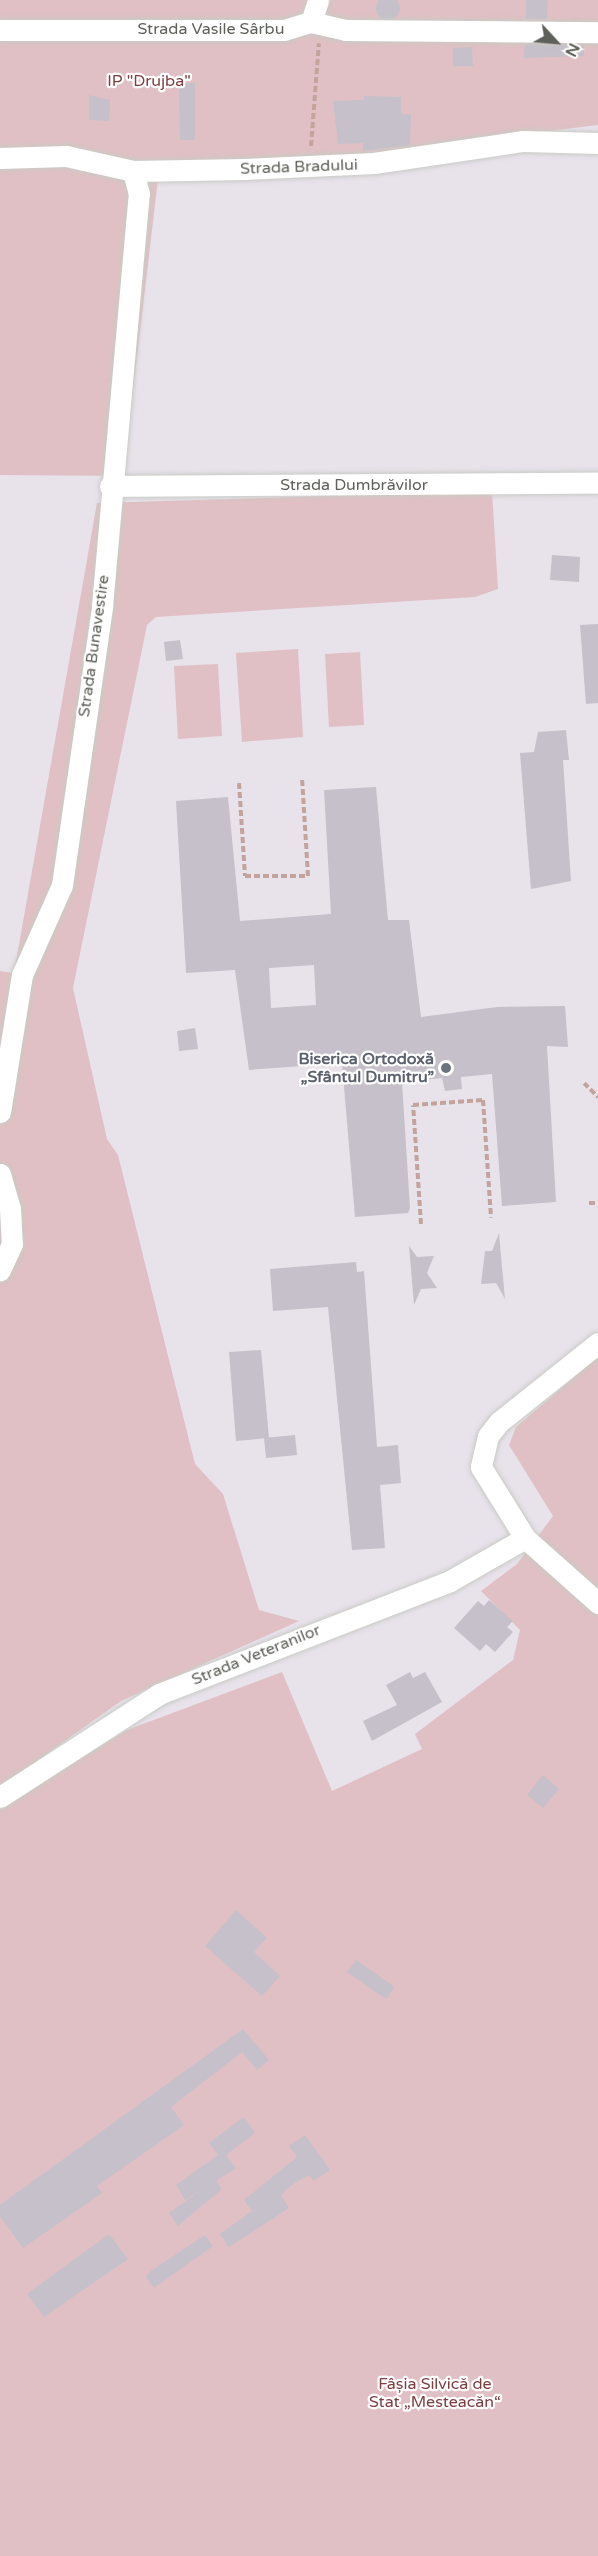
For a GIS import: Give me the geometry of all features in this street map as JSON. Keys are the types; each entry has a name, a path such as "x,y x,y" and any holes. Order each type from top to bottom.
{"street":[{"path":"315,25 318,0"},
{"name":"Strada Vasile Sârbu","path":"0,30 284,30 315,25 598,32"},
{"name":"Strada Bradului","path":"0,158 66,156 133,171 374,164 523,141 598,143"},
{"name":"Strada Bunavestire","path":"0,1112 22,975 62,885 102,606 110,486 139,194 133,171"},
{"name":"Strada Dumbrăvilor","path":"110,486 598,483"},
{"path":"0,1174 10,1208 12,1244 0,1270"},
{"path":"598,1343 488,1436 481,1467 487,1485 525,1538 598,1603"},
{"name":"Strada Veteranilor","path":"0,1797 159,1694 450,1581 525,1538"}],"path":[{"path":"307,166 316,123 315,25"},
{"path":"239,783 245,876 309,876 302,779"},
{"path":"584,1083 598,1097"},
{"path":"421,1224 413,1105 483,1100 491,1218"},
{"path":"589,1203 598,1203"}],"green space":[{"name":"IP \"Drujba\"","path":"0,0 598,0 598,125 158,179 123,476 0,475"},
{"path":"492,491 498,589 475,597 156,617 147,625 73,988 107,1139 118,1155 195,1464 223,1494 259,1610 299,1621 121,1701 0,1787 0,971 14,973 97,503"},
{"path":"298,649 303,737 242,742 236,653"},
{"path":"360,652 364,725 329,727 325,654"},
{"path":"218,664 222,736 178,739 174,666"},
{"name":"Fâșia Silvică de Stat „Mesteacăn“","path":"598,1357 598,2556 0,2556 0,1809 127,1730 282,1672 332,1791 422,1749 415,1734 513,1660 520,1630 481,1591 517,1564 553,1516 509,1445 516,1427"}],"building":[{"path":"388,-4 396,0 400,8 396,16 388,20 380,16 376,8 380,0"},
{"path":"526,0 548,0 547,19 526,19"},
{"path":"525,44 584,45 584,56 524,58"},
{"path":"472,47 473,66 453,66 453,48"},
{"path":"179,83 195,83 195,140 180,140"},
{"path":"89,95 110,100 109,121 89,120"},
{"path":"364,96 401,97 401,114 411,114 410,145 363,151 363,143 338,144 333,101 364,100"},
{"path":"552,555 580,557 579,582 550,580"},
{"path":"598,624 598,703 586,704 580,625"},
{"path":"180,640 183,659 166,661 164,642"},
{"path":"566,730 569,760 563,760 571,881 531,889 520,753 534,752 538,732"},
{"path":"376,787 388,920 409,920 421,1017 497,1007 565,1006 568,1047 547,1046 556,1202 502,1206 492,1074 461,1077 462,1089 445,1091 442,1078 402,1082 410,1208 408,1213 355,1217 342,1063 249,1070 235,970 186,973 176,801 228,797 240,921 331,914 324,790","holes":["314,965 316,1005 271,1008 269,968"]},
{"path":"195,1028 198,1049 179,1051 177,1031"},
{"path":"499,1233 505,1299 496,1283 481,1284 485,1251 492,1251"},
{"path":"409,1246 417,1257 434,1256 427,1273 437,1288 421,1289 414,1305"},
{"path":"356,1262 357,1272 364,1271 377,1447 398,1445 401,1483 380,1485 385,1548 352,1550 328,1307 273,1311 270,1269"},
{"path":"261,1350 269,1438 236,1441 229,1352"},
{"path":"295,1435 297,1455 266,1458 264,1438"},
{"path":"489,1600 513,1621 507,1627 513,1632 495,1652 486,1644 480,1651 454,1628 478,1601 484,1606"},
{"path":"410,1672 413,1678 425,1672 442,1702 372,1741 363,1721 397,1705 386,1685"},
{"path":"543,1775 559,1789 543,1808 527,1795"},
{"path":"236,1910 267,1938 254,1952 280,1976 262,1996 205,1946"},
{"path":"356,1960 395,1987 386,1999 347,1972"},
{"path":"243,2029 269,2060 257,2070 242,2052 171,2107 184,2125 97,2186 102,2193 23,2248 0,2216 0,2205"},
{"path":"244,2117 255,2133 226,2155 236,2168 216,2181 222,2189 178,2226 169,2213 205,2187 185,2200 176,2185 218,2155 209,2143"},
{"path":"305,2135 330,2170 314,2181 309,2175 293,2184 281,2195 289,2208 229,2247 220,2234 252,2211 244,2200 297,2157 289,2146"},
{"path":"109,2234 128,2259 44,2317 27,2294"},
{"path":"205,2235 213,2246 154,2288 146,2277 151,2271"}],"place":[{"name":"Biserica Ortodoxă „Sfântul Dumitru”","path":"446,1068"}]}
